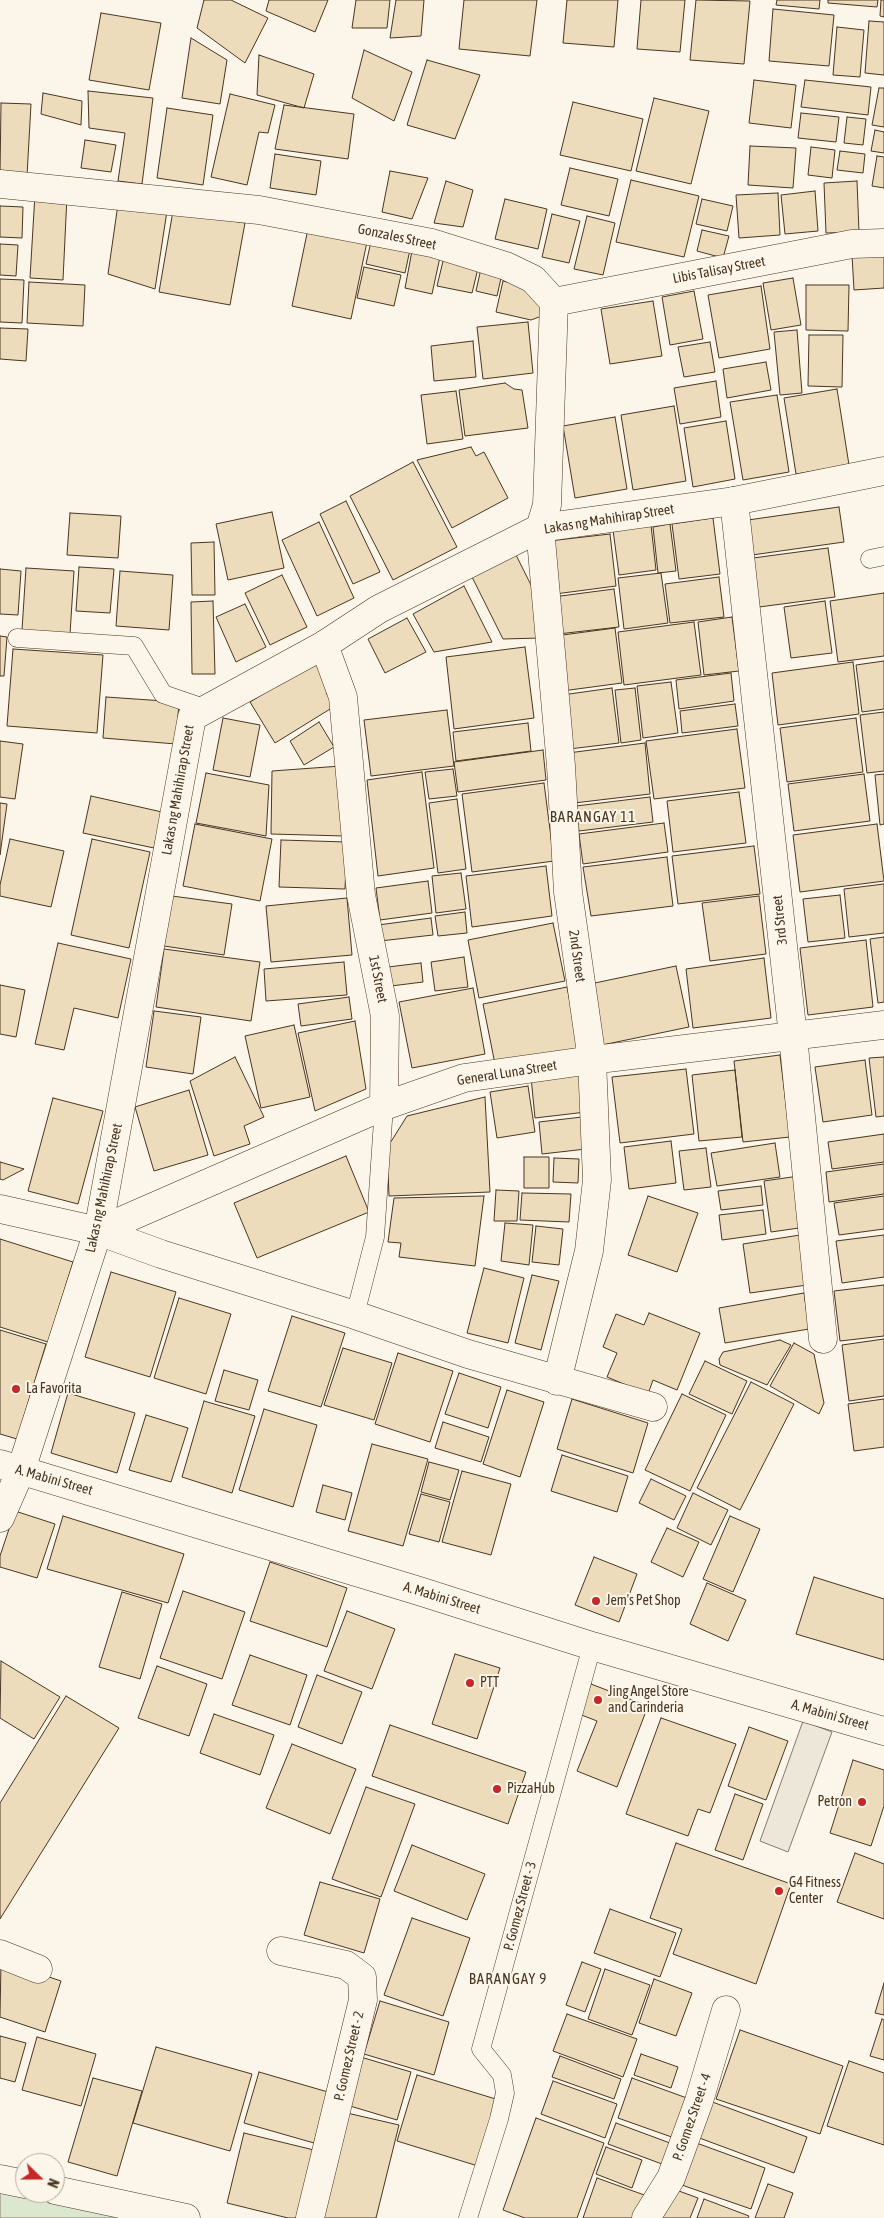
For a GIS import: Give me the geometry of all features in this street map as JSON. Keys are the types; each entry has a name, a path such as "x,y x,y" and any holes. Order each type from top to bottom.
{"street":[{"name":"Gonzales Street","path":"0,184 259,210 432,243 506,266 533,279 554,302"},
{"name":"Libis Talisay Street","path":"554,302 852,244 884,243"},
{"path":"540,528 547,506 554,302"},
{"name":"Lakas ng Mahihirap Street","path":"0,1518 11,1467 98,1231 192,717 324,645 379,609 540,528 734,501 884,471"},
{"name":"3rd Street","path":"734,501 793,1036 823,1338"},
{"name":"2nd Street","path":"540,528 561,766 568,892 592,1060 597,1180 588,1251 557,1381"},
{"name":"1st Street","path":"324,645 342,697 361,895 385,1016 384,1106"},
{"name":"General Luna Street","path":"98,1231 384,1106 464,1078 592,1060 884,1025"},
{"path":"0,1209 98,1231 161,1254 468,1354 557,1381 653,1406"},
{"name":"A. Mabini Street","path":"11,1467 592,1646 884,1731"},
{"name":"P. Gomez Street - 2","path":"282,1951 346,1965 362,1977 363,2000 310,2218"},
{"path":"0,1954 38,1968"},
{"name":"P. Gomez Street - 4","path":"646,2218 671,2178 699,2102 726,2010"},
{"path":"0,2179 15,2182"},
{"path":"65,2192 186,2218"}],"lane":[{"path":"17,638 134,646 163,694 207,709"},
{"name":"1st Street","path":"355,1316 375,1237 384,1106"},
{"name":"P. Gomez Street - 3","path":"468,2218 499,2119 505,2093 502,2075 481,2049 592,1646"}],"green space":[{"path":"0,2188 15,2191 15,2203 65,2202 139,2218 0,2218"}],"shaded area":[{"path":"803,1721 832,1732 788,1852 760,1841"}],"building":[{"path":"204,0 231,0 268,18 245,63 197,28"},
{"path":"269,0 328,0 315,32 266,11"},
{"path":"356,0 390,0 387,28 352,28"},
{"path":"396,0 424,0 421,36 390,38"},
{"path":"464,0 537,0 530,56 459,49"},
{"path":"567,0 618,0 614,47 563,43"},
{"path":"641,0 685,0 680,52 637,49"},
{"path":"696,0 750,1 744,64 690,60"},
{"path":"777,0 820,0 819,9 776,5"},
{"path":"828,0 878,0 877,7 828,3"},
{"path":"881,0 884,0 884,17 880,16"},
{"path":"773,9 834,15 829,66 769,61"},
{"path":"101,13 161,23 149,90 89,80"},
{"path":"869,21 884,22 884,75 865,73"},
{"path":"837,27 864,30 860,77 833,75"},
{"path":"191,38 227,60 220,104 182,98"},
{"path":"364,50 412,72 394,121 352,98"},
{"path":"259,55 314,74 304,108 257,95"},
{"path":"427,60 480,75 455,139 407,125"},
{"path":"754,80 796,85 791,128 749,123"},
{"path":"805,80 871,87 868,115 801,107"},
{"path":"879,88 884,88 884,127 872,125"},
{"path":"88,91 153,98 142,184 118,181 125,133 89,128"},
{"path":"43,93 82,101 81,125 41,114"},
{"path":"230,94 275,105 268,133 259,132 247,185 211,177"},
{"path":"654,98 709,111 691,184 636,171"},
{"path":"573,102 643,119 631,171 560,155"},
{"path":"1,103 31,104 27,176 0,175"},
{"path":"284,105 354,114 348,159 275,149"},
{"path":"167,108 213,115 203,185 157,178"},
{"path":"801,113 839,117 836,142 798,138"},
{"path":"847,117 866,119 863,145 844,143"},
{"path":"875,130 884,132 884,153 871,151"},
{"path":"85,140 116,145 111,172 81,168"},
{"path":"750,146 796,148 793,188 748,185"},
{"path":"811,147 835,150 832,178 808,175"},
{"path":"840,151 865,154 863,173 837,170"},
{"path":"275,154 321,161 316,195 270,188"},
{"path":"877,156 884,157 884,188 872,186"},
{"path":"570,168 618,179 609,216 561,205"},
{"path":"390,171 428,178 412,219 382,212"},
{"path":"631,180 699,196 684,257 616,242"},
{"path":"446,181 473,190 463,227 434,223"},
{"path":"857,181 859,232 826,233 824,183"},
{"path":"815,191 818,231 785,234 781,195"},
{"path":"778,193 780,235 739,238 736,195"},
{"path":"35,194 67,196 63,280 30,278"},
{"path":"505,199 547,209 538,249 495,239"},
{"path":"702,199 733,206 727,231 696,224"},
{"path":"118,204 167,211 155,289 108,274"},
{"path":"0,206 23,207 22,238 0,237"},
{"path":"173,211 245,223 230,305 159,292"},
{"path":"552,214 580,221 569,263 542,257"},
{"path":"587,216 615,223 603,275 574,269"},
{"path":"309,224 368,237 351,319 292,306"},
{"path":"702,230 729,236 723,258 697,251"},
{"path":"372,237 411,245 405,273 366,264"},
{"path":"0,244 18,245 16,276 0,275"},
{"path":"412,251 440,257 432,294 405,288"},
{"path":"445,253 480,260 472,293 437,286"},
{"path":"884,254 884,288 854,290 852,255"},
{"path":"482,264 503,269 497,296 476,291"},
{"path":"364,267 401,275 394,306 357,298"},
{"path":"793,278 801,325 771,330 763,283"},
{"path":"0,279 24,280 22,323 0,322"},
{"path":"503,281 537,289 547,314 531,320 496,312"},
{"path":"29,282 85,285 83,326 27,323"},
{"path":"806,285 849,285 848,331 806,330"},
{"path":"761,286 770,349 719,358 708,295"},
{"path":"694,291 703,339 670,345 662,297"},
{"path":"653,301 662,356 610,364 601,309"},
{"path":"528,322 533,373 483,379 477,327"},
{"path":"0,328 28,329 26,361 0,359"},
{"path":"797,330 802,393 780,395 774,332"},
{"path":"809,335 843,335 842,387 808,386"},
{"path":"473,341 476,377 434,381 431,346"},
{"path":"710,342 715,372 684,377 678,347"},
{"path":"766,362 771,390 727,398 723,369"},
{"path":"716,381 721,417 680,424 674,388"},
{"path":"505,383 514,389 522,390 528,428 465,436 459,390"},
{"path":"837,389 849,465 796,474 784,398"},
{"path":"456,391 463,439 427,444 421,395"},
{"path":"777,395 789,472 743,480 730,402"},
{"path":"674,406 686,481 633,490 621,415"},
{"path":"615,417 627,489 575,498 563,426"},
{"path":"726,421 735,479 693,487 684,428"},
{"path":"471,447 476,456 484,452 508,498 452,528 417,460"},
{"path":"413,462 457,547 393,580 350,496"},
{"path":"346,501 380,572 353,584 320,514"},
{"path":"839,507 844,542 752,555 748,520"},
{"path":"272,512 284,568 228,580 216,524"},
{"path":"70,513 121,516 118,558 67,555"},
{"path":"713,518 720,574 679,579 672,524"},
{"path":"319,522 354,598 317,616 282,540"},
{"path":"670,524 676,571 658,573 653,527"},
{"path":"651,525 656,570 619,575 613,530"},
{"path":"610,534 616,586 555,594 549,541"},
{"path":"214,542 215,595 192,595 191,543"},
{"path":"828,548 835,597 759,607 753,558"},
{"path":"516,555 536,595 540,638 503,639 472,577"},
{"path":"79,567 114,569 110,613 76,611"},
{"path":"26,568 74,571 70,634 22,630"},
{"path":"0,569 21,571 18,615 0,614"},
{"path":"120,571 173,575 169,630 116,626"},
{"path":"661,573 668,623 624,629 618,578"},
{"path":"282,575 307,627 270,645 245,593"},
{"path":"719,577 724,617 670,623 665,584"},
{"path":"464,586 492,642 434,652 413,614"},
{"path":"614,589 619,627 558,634 553,597"},
{"path":"884,593 884,656 838,662 830,601"},
{"path":"213,601 215,674 192,674 191,602"},
{"path":"825,601 832,653 791,658 784,607"},
{"path":"245,604 266,647 236,662 216,617"},
{"path":"732,617 739,671 704,675 698,622"},
{"path":"407,618 426,652 385,673 368,639"},
{"path":"694,622 701,675 624,685 618,632"},
{"path":"615,628 622,683 562,691 555,636"},
{"path":"0,636 7,637 4,676 0,676"},
{"path":"525,647 534,718 454,729 446,657"},
{"path":"13,649 103,655 97,733 7,726"},
{"path":"317,661 333,688 326,693 335,706 275,743 250,702"},
{"path":"884,661 884,709 862,712 856,665"},
{"path":"853,662 859,714 778,725 772,673"},
{"path":"731,673 734,701 679,709 676,680"},
{"path":"671,682 678,733 643,738 637,686"},
{"path":"612,688 619,743 569,749 562,695"},
{"path":"635,688 641,740 621,743 615,690"},
{"path":"106,697 179,702 176,744 103,738"},
{"path":"735,704 738,726 682,733 680,711"},
{"path":"447,710 454,766 371,776 364,720"},
{"path":"884,712 884,771 867,773 860,715"},
{"path":"223,718 260,725 250,777 213,770"},
{"path":"856,718 863,772 787,782 780,728"},
{"path":"319,722 334,747 304,765 290,741"},
{"path":"528,723 531,751 456,761 453,732"},
{"path":"737,729 745,788 654,799 646,741"},
{"path":"0,741 23,744 15,799 0,797"},
{"path":"645,743 650,794 574,803 568,753"},
{"path":"543,750 546,780 458,792 454,762"},
{"path":"341,766 345,836 271,834 272,771"},
{"path":"453,769 457,796 429,799 425,772"},
{"path":"422,772 434,868 378,876 367,780"},
{"path":"206,773 269,785 266,836 196,823"},
{"path":"864,774 870,821 794,831 788,784"},
{"path":"884,774 884,824 880,825 875,775"},
{"path":"544,783 554,861 472,872 462,794"},
{"path":"739,792 746,843 673,852 667,801"},
{"path":"91,796 162,812 154,848 83,833"},
{"path":"650,797 653,822 579,831 576,806"},
{"path":"457,799 466,869 438,873 429,803"},
{"path":"0,803 7,804 0,855"},
{"path":"664,823 668,852 583,864 579,834"},
{"path":"195,824 272,839 260,901 183,886"},
{"path":"877,824 884,881 800,892 793,835"},
{"path":"10,839 64,851 51,907 0,896 0,885"},
{"path":"92,839 150,852 129,948 71,935"},
{"path":"281,840 347,842 345,889 279,887"},
{"path":"754,846 760,894 678,904 672,856"},
{"path":"667,857 673,906 591,916 583,867"},
{"path":"546,866 552,916 472,927 466,876"},
{"path":"461,873 466,909 436,913 432,876"},
{"path":"428,881 432,913 380,920 376,888"},
{"path":"884,884 884,933 849,937 844,889"},
{"path":"840,895 845,938 808,942 803,899"},
{"path":"172,896 232,904 224,955 164,946"},
{"path":"759,896 766,954 710,961 702,903"},
{"path":"347,898 352,955 271,962 266,906"},
{"path":"465,912 467,933 438,936 435,916"},
{"path":"431,918 433,935 380,941 378,925"},
{"path":"553,923 565,981 479,998 468,940"},
{"path":"884,937 884,1002 878,1003 870,939"},
{"path":"866,940 873,1007 808,1015 800,948"},
{"path":"58,943 131,959 118,1018 74,1008 64,1050 35,1044"},
{"path":"164,949 260,962 251,1021 156,1007"},
{"path":"464,957 468,987 435,991 431,962"},
{"path":"764,958 771,1018 693,1028 686,969"},
{"path":"344,962 347,995 266,1001 264,969"},
{"path":"421,963 423,982 391,986 388,967"},
{"path":"676,966 689,1027 602,1045 590,984"},
{"path":"0,985 25,990 16,1037 0,1034"},
{"path":"567,987 579,1048 495,1064 483,1004"},
{"path":"473,988 485,1054 412,1068 399,1002"},
{"path":"349,997 352,1019 301,1026 298,1004"},
{"path":"154,1011 201,1017 193,1074 146,1067"},
{"path":"355,1021 366,1089 315,1111 298,1033"},
{"path":"294,1025 310,1097 261,1108 245,1036"},
{"path":"780,1055 790,1137 743,1142 734,1061"},
{"path":"235,1057 264,1117 244,1126 250,1144 214,1156 190,1081"},
{"path":"884,1057 884,1116 876,1117 869,1058"},
{"path":"865,1060 872,1115 823,1122 815,1067"},
{"path":"686,1069 694,1134 620,1143 612,1077"},
{"path":"735,1070 742,1137 699,1141 692,1075"},
{"path":"581,1071 586,1112 535,1118 531,1077"},
{"path":"528,1086 535,1132 497,1138 490,1092"},
{"path":"189,1090 208,1155 154,1171 135,1107"},
{"path":"485,1097 490,1192 389,1196 387,1148 407,1116"},
{"path":"53,1098 103,1111 78,1204 28,1191"},
{"path":"582,1117 586,1149 542,1154 539,1122"},
{"path":"884,1134 884,1162 832,1169 828,1142"},
{"path":"671,1141 676,1183 629,1189 624,1147"},
{"path":"775,1143 780,1177 717,1186 711,1153"},
{"path":"706,1148 711,1187 684,1190 679,1151"},
{"path":"346,1156 369,1212 257,1258 234,1203"},
{"path":"524,1157 549,1157 549,1188 524,1188"},
{"path":"554,1158 579,1159 578,1183 553,1182"},
{"path":"0,1162 24,1169 3,1180 0,1179"},
{"path":"884,1164 884,1194 829,1202 826,1172"},
{"path":"799,1176 806,1227 771,1232 764,1181"},
{"path":"761,1186 763,1205 721,1210 718,1191"},
{"path":"496,1190 519,1191 517,1221 494,1221"},
{"path":"522,1193 571,1194 569,1222 520,1220"},
{"path":"484,1196 475,1266 399,1257 401,1243 388,1242 394,1198"},
{"path":"648,1196 698,1213 677,1272 628,1255"},
{"path":"884,1196 884,1229 839,1235 834,1203"},
{"path":"763,1210 766,1234 722,1240 719,1215"},
{"path":"505,1223 533,1225 529,1265 501,1261"},
{"path":"536,1226 563,1229 559,1265 532,1262"},
{"path":"800,1235 807,1285 750,1293 743,1244"},
{"path":"884,1235 884,1277 842,1283 836,1241"},
{"path":"0,1239 73,1262 48,1342 0,1327"},
{"path":"484,1268 524,1278 508,1343 467,1333"},
{"path":"111,1272 176,1292 150,1377 85,1357"},
{"path":"532,1275 559,1281 541,1350 515,1343"},
{"path":"884,1285 884,1336 840,1341 834,1291"},
{"path":"804,1293 809,1329 725,1343 719,1308"},
{"path":"179,1298 231,1314 206,1394 154,1378"},
{"path":"649,1313 700,1333 677,1390 653,1380 648,1394 607,1377 617,1353 603,1347 616,1314 644,1325"},
{"path":"292,1316 345,1333 321,1407 268,1391"},
{"name":"La Favorita","path":"0,1330 46,1344 17,1439 0,1434"},
{"path":"884,1339 884,1396 849,1401 842,1345"},
{"path":"780,1340 791,1345 767,1385 720,1365 719,1359 723,1352"},
{"path":"794,1343 814,1354 824,1403 819,1414 770,1386"},
{"path":"343,1348 392,1363 374,1420 324,1405"},
{"path":"398,1353 453,1371 430,1442 375,1424"},
{"path":"705,1361 747,1381 732,1414 689,1394"},
{"path":"224,1370 258,1380 249,1410 215,1401"},
{"path":"459,1373 501,1387 488,1428 445,1414"},
{"path":"751,1382 794,1404 740,1510 697,1488"},
{"path":"507,1390 544,1402 520,1477 483,1464"},
{"path":"68,1393 135,1413 117,1473 51,1453"},
{"path":"682,1394 726,1415 690,1491 645,1470"},
{"path":"572,1399 648,1423 633,1473 557,1449"},
{"path":"884,1399 884,1447 854,1451 848,1404"},
{"path":"204,1401 255,1416 232,1493 182,1477"},
{"path":"264,1409 317,1425 293,1507 239,1490"},
{"path":"146,1415 188,1428 171,1482 129,1470"},
{"path":"443,1422 489,1437 481,1462 435,1448"},
{"path":"372,1444 428,1459 403,1546 348,1531"},
{"path":"562,1455 628,1476 617,1512 551,1491"},
{"path":"429,1462 459,1470 450,1500 421,1492"},
{"path":"462,1471 511,1484 491,1555 442,1542"},
{"path":"651,1479 686,1496 674,1520 639,1503"},
{"path":"323,1485 352,1493 345,1520 316,1512"},
{"path":"693,1493 728,1510 711,1545 677,1528"},
{"path":"421,1494 450,1502 439,1542 409,1534"},
{"path":"15,1511 55,1524 37,1578 0,1567 0,1556"},
{"path":"63,1516 184,1554 168,1603 47,1569"},
{"path":"730,1516 760,1529 733,1592 703,1579"},
{"path":"667,1528 699,1542 683,1577 651,1562"},
{"path":"594,1557 637,1574 619,1622 575,1605"},
{"path":"270,1562 347,1588 327,1647 250,1621"},
{"path":"814,1577 884,1599 884,1660 796,1634"},
{"path":"707,1583 746,1600 728,1641 690,1624"},
{"path":"183,1591 245,1612 222,1679 160,1658"},
{"path":"122,1592 162,1604 140,1679 99,1667"},
{"path":"347,1611 395,1629 372,1689 324,1671"},
{"name":"PTT","path":"455,1654 500,1668 477,1739 432,1724"},
{"path":"250,1655 307,1675 290,1725 232,1705"},
{"path":"1,1661 60,1697 34,1739 0,1718"},
{"path":"157,1666 207,1684 189,1736 138,1718"},
{"path":"317,1675 362,1692 342,1744 298,1727"},
{"path":"591,1684 648,1706 617,1787 577,1771 597,1721 579,1714"},
{"path":"66,1696 119,1728 0,1919 0,1803"},
{"path":"214,1714 274,1735 260,1775 200,1753"},
{"path":"661,1718 736,1744 710,1813 698,1809 688,1836 626,1814"},
{"path":"390,1725 526,1772 508,1824 372,1776"},
{"path":"749,1727 788,1741 766,1800 728,1786"},
{"path":"292,1744 356,1769 330,1834 266,1808"},
{"name":"Petron","path":"853,1760 884,1770 884,1806 871,1846 830,1833"},
{"path":"366,1787 415,1804 381,1897 332,1879"},
{"path":"735,1794 763,1804 743,1860 715,1850"},
{"path":"676,1843 791,1884 756,1984 673,1954 682,1929 650,1918"},
{"path":"412,1845 485,1874 467,1920 394,1891"},
{"path":"855,1853 884,1864 884,1919 837,1902"},
{"path":"320,1882 380,1899 364,1953 304,1935"},
{"path":"610,1909 676,1933 660,1977 594,1953"},
{"path":"412,1918 470,1938 443,2016 384,1995"},
{"path":"1,1961 61,1981 45,2032 0,2017"},
{"path":"582,1962 601,1969 585,2012 566,2005"},
{"path":"605,1969 650,1985 632,2035 588,2019"},
{"path":"654,1979 692,1993 676,2036 639,2023"},
{"path":"884,1983 884,2015 875,2013"},
{"path":"380,2001 449,2022 434,2075 364,2054"},
{"path":"567,2014 637,2039 623,2077 553,2051"},
{"path":"882,2019 884,2020 884,2060 870,2056"},
{"path":"740,2030 843,2066 820,2134 716,2099"},
{"path":"0,2036 26,2043 15,2082 0,2078"},
{"path":"37,2037 96,2054 81,2106 22,2090"},
{"path":"156,2047 252,2074 230,2151 133,2123"},
{"path":"641,2054 678,2067 671,2088 634,2075"},
{"path":"354,2055 411,2072 397,2120 340,2103"},
{"path":"560,2056 621,2079 614,2099 552,2077"},
{"path":"849,2061 884,2073 884,2145 827,2126"},
{"path":"259,2072 328,2092 314,2143 244,2123"},
{"path":"417,2075 499,2100 478,2166 397,2141"},
{"path":"93,2078 142,2091 117,2176 68,2162"},
{"path":"632,2078 695,2101 680,2140 618,2118"},
{"path":"553,2081 617,2104 605,2138 541,2114"},
{"path":"707,2100 807,2137 794,2173 694,2136"},
{"path":"347,2113 399,2125 376,2218 322,2218"},
{"path":"536,2118 604,2143 577,2218 525,2218 503,2210"},
{"path":"616,2123 678,2146 670,2167 608,2144"},
{"path":"244,2133 318,2151 301,2218 288,2218 227,2203"},
{"path":"691,2141 765,2168 751,2209 676,2183"},
{"path":"606,2147 642,2160 632,2188 596,2174"},
{"path":"597,2178 647,2196 639,2218 583,2218"},
{"path":"768,2184 793,2193 784,2218 755,2218"},
{"path":"668,2187 698,2198 690,2218 657,2218"},
{"path":"704,2199 749,2216 748,2218 697,2218"}],"place":[{"name":"La Favorita","path":"16,1389"},
{"name":"Jem's Pet Shop","path":"596,1601"},
{"name":"PTT","path":"470,1683"},
{"name":"Jing Angel Store and Carinderia","path":"598,1700"},
{"name":"PizzaHub","path":"497,1789"},
{"name":"Petron","path":"862,1802"},
{"name":"G4 Fitness Center","path":"779,1891"}],"district":[{"name":"BARANGAY 11","path":"593,817"},
{"name":"BARANGAY 9","path":"508,1979"}]}
